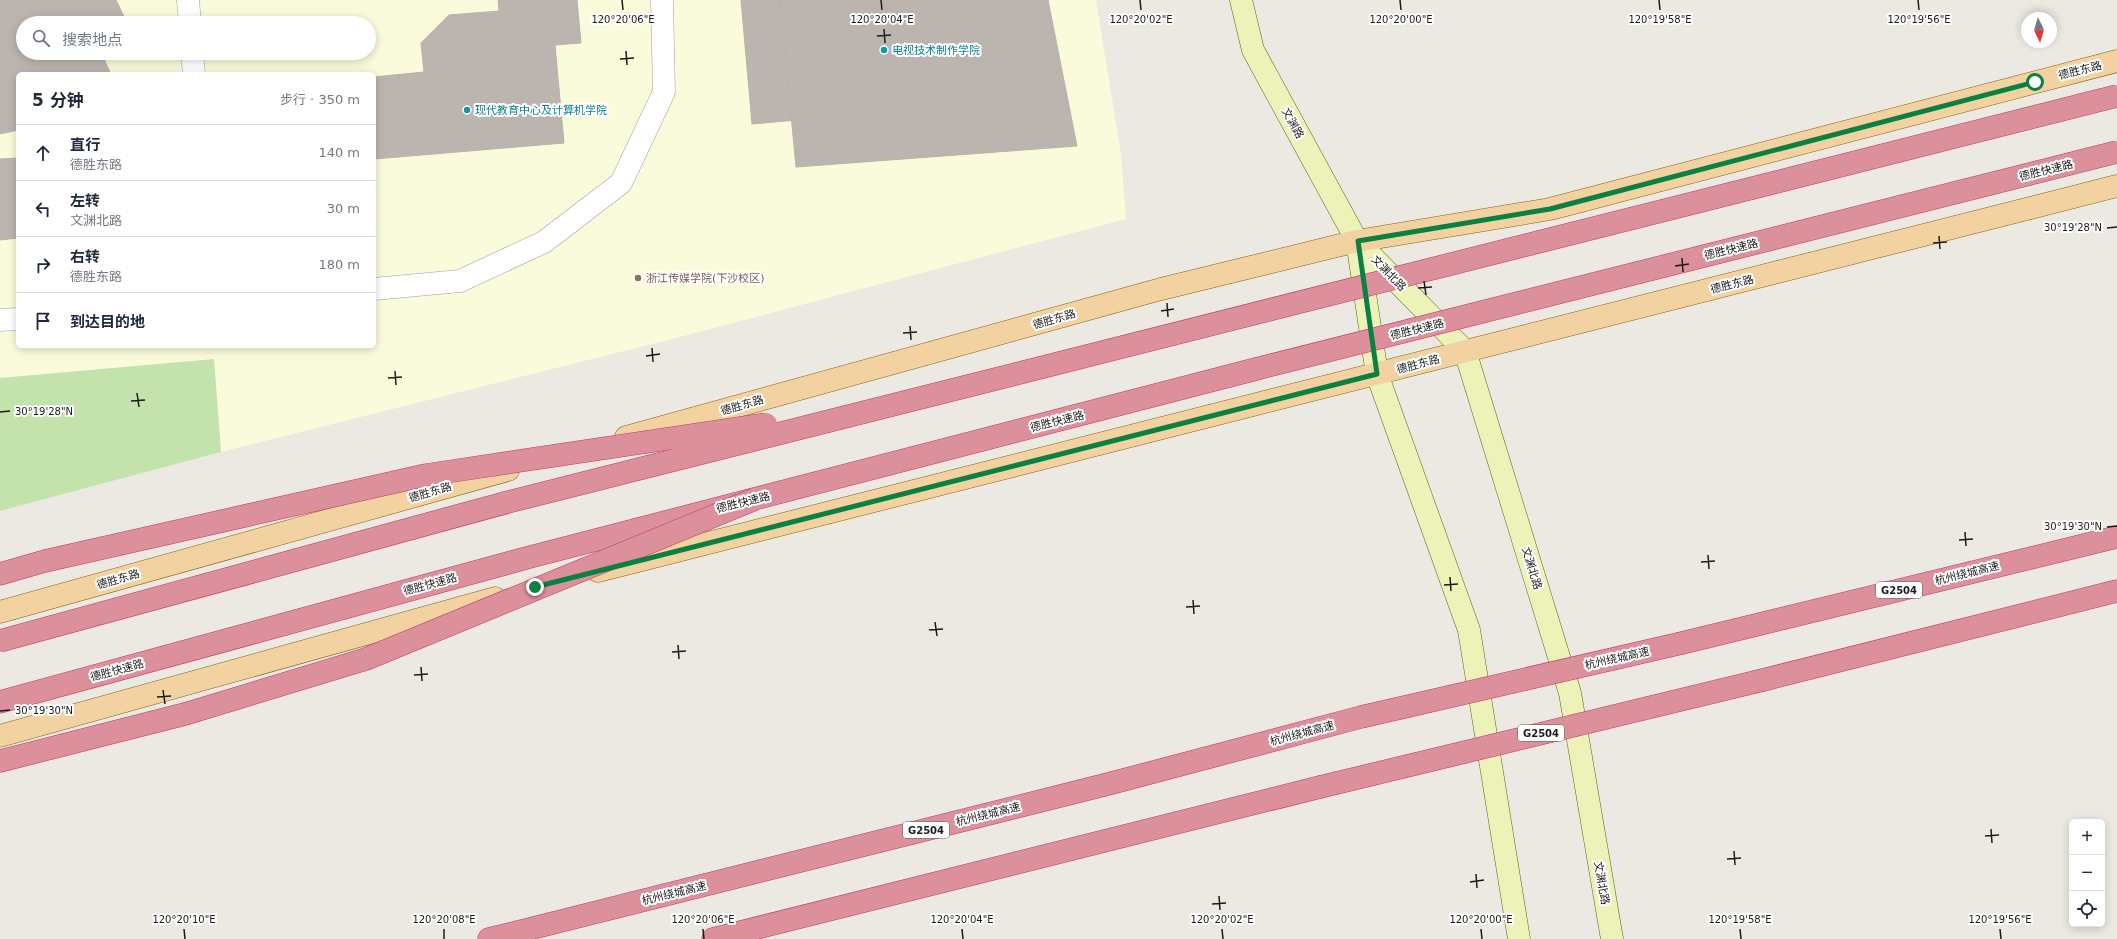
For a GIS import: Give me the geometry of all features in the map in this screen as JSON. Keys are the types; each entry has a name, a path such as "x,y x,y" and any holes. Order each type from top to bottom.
{"highway":[{"path":"0,641 508,502 2117,96"},
{"name":"德胜快速路","path":"0,702 530,557 1256,369 2117,152"},
{"path":"0,574 45,561 426,475 894,405"},
{"path":"0,761 185,714 366,659 755,499"},
{"name":"杭州绕城高速","path":"489,939 1108,784 1361,717 1682,643 2117,537"},
{"name":"G2504","path":"713,939 1320,787 1763,680 2117,591"}],"main road":[{"name":"文渊路","path":"1241,0 1254,50 1358,241"},
{"name":"德胜东路","path":"0,612 1154,291 1358,241 1550,209 2117,61"},
{"name":"德胜东路","path":"0,736 535,587 2117,186"},
{"name":"文渊北路","path":"1358,241 1465,351 1570,693 1612,939"},
{"name":"文渊北路","path":"1358,241 1377,374 1469,630 1519,939"}],"street":[{"path":"188,0 189,16"},
{"path":"376,289 460,281 544,242 621,183 664,92 662,0"},
{"path":"193,60 194,72"},
{"path":"0,320 16,319"}],"shaded area":[{"name":"浙江传媒学院(下沙校区)","path":"0,0 1096,0 1121,154 1126,219 676,338 221,452 0,511"}],"green space":[{"path":"214,359 221,452 0,511 0,378"}],"building":[{"path":"0,0 116,0 124,16 16,16 16,60 104,60 110,72 16,72 16,130 0,134"},
{"name":"现代教育中心及计算机学院","path":"498,0 577,0 581,43 555,45 564,143 376,159 376,77 424,72 421,43 449,15 499,11"},
{"name":"电视技术制作学院","path":"741,0 1018,0 1026,100 752,124"},
{"name":"电视技术制作学院","path":"780,0 1048,0 1077,146 796,167"},
{"path":"16,158 16,238 0,240 0,159"}],"place":[{"name":"电视技术制作学院","path":"884,50"},
{"name":"现代教育中心及计算机学院","path":"467,110"},
{"name":"浙江传媒学院(下沙校区)","path":"638,278"}],"route":[{"path":"535,587 1377,374 1358,241 1550,209 2035,82"}]}
